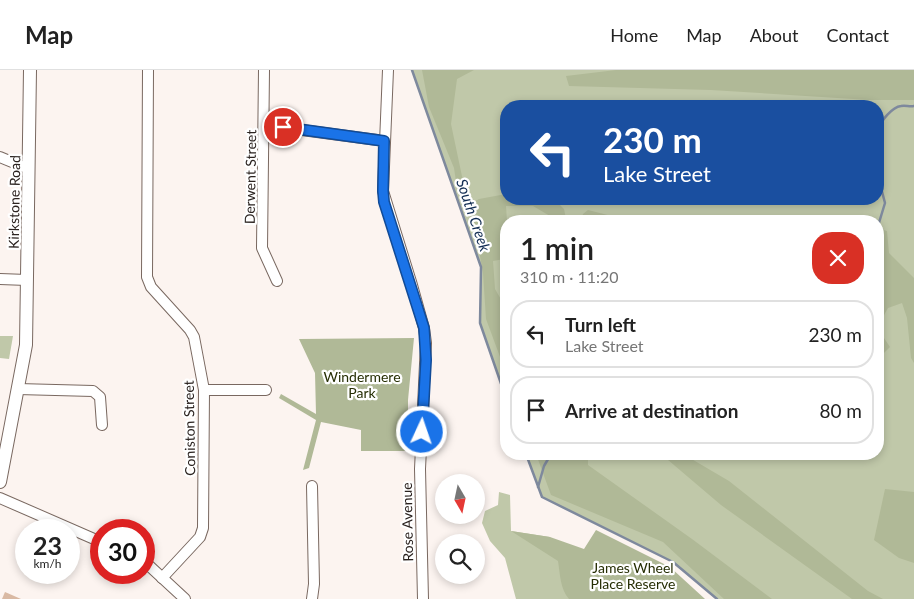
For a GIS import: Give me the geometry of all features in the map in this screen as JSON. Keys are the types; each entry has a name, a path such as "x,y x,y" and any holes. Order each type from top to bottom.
{"street":[{"name":"Kirkstone Road","path":"0,482 26,344 30,70"},
{"name":"Coniston Street","path":"148,70 147,277 150,287 190,330 194,337 204,390 204,528 200,537 162,578"},
{"name":"Derwent Street","path":"264,70 262,248 277,281"},
{"name":"Rose Avenue","path":"388,70 384,141 384,202 412,285 426,342 420,469 423,599"},
{"path":"264,125 384,141"},
{"path":"0,157 29,169"},
{"path":"0,280 27,280"},
{"path":"18,389 93,391 100,398 102,425"},
{"path":"204,390 266,390"},
{"path":"312,486 314,584 312,599"},
{"path":"0,498 90,537"},
{"path":"155,571 185,599"}],"green space":[{"path":"412,70 914,70 914,599 717,599 673,562 542,497 528,460 884,460 884,215 500,215 500,381 480,323 481,267"},
{"path":"422,70 474,70 457,79 451,124 463,181 462,192 467,205 479,199 500,195 500,205 560,205 564,209 565,215 548,215 533,206 506,206 507,215 500,215 500,260 493,261 495,289 500,298 500,357 486,319 483,273 474,223 457,188 454,168 429,107"},
{"path":"616,70 914,70 914,100 869,100 711,90 569,86 566,76"},
{"path":"588,210 608,215 583,215"},
{"path":"884,230 887,231 889,253 914,278 914,363 911,358 907,318 902,303 888,308 884,315"},
{"path":"0,336 13,336 9,359 0,358"},
{"name":"Windermere Park","path":"414,338 408,400 408,451 361,451 361,430 321,422 309,468 303,470 316,420 279,398 281,394 316,414 315,373 299,339"},
{"path":"884,338 890,347 884,353"},
{"path":"538,460 588,460 588,465 772,599 724,599 663,542 551,495"},
{"path":"668,460 693,460 729,481 868,591 883,599 852,599 721,505"},
{"path":"885,489 914,492 914,563 899,558 874,540"},
{"name":"James Wheel Place Reserve","path":"499,492 510,495 511,531 550,537 581,599 516,599 505,558 490,541 482,524 485,524 485,511 498,505"},
{"name":"James Wheel Place Reserve","path":"596,530 670,567 705,599 569,599 562,586 558,561 511,531 550,537 584,549"}],"building":[{"path":"5,592 21,599 2,599"}],"waterway":[{"name":"South Creek","path":"412,70 481,267 480,323 500,381"},
{"path":"884,118 898,107 914,106"},
{"path":"881,215 885,203 884,199"},
{"name":"South Creek","path":"528,460 542,497 673,562 717,599"},
{"path":"538,487 548,460"}],"route":[{"path":"283,127 384,141 384,202 412,285 426,342 422,432"}]}
